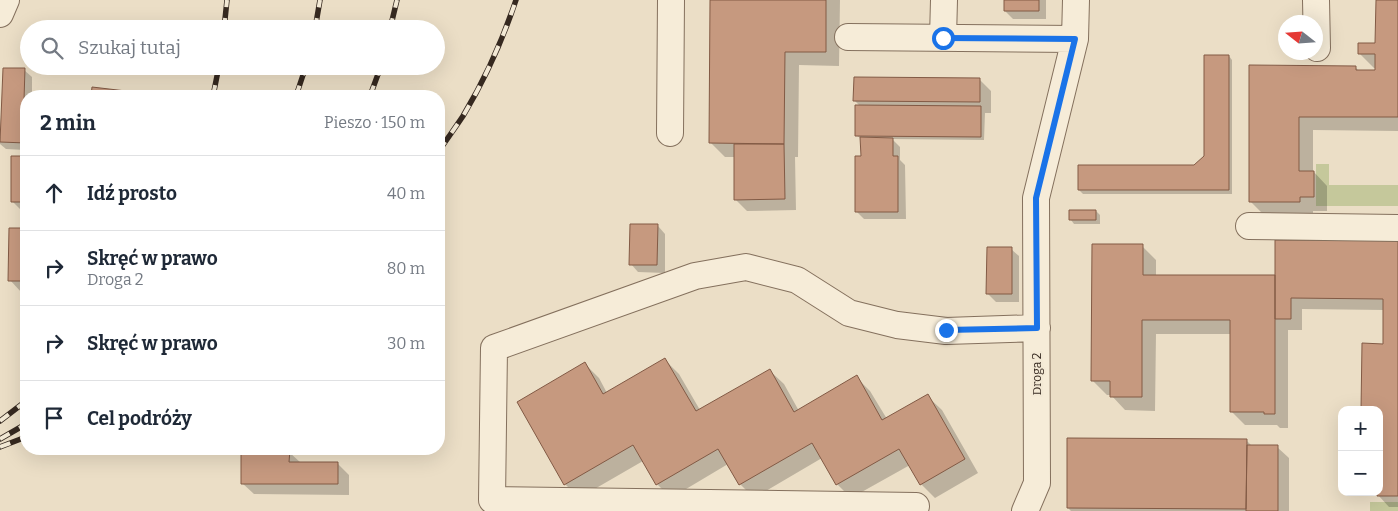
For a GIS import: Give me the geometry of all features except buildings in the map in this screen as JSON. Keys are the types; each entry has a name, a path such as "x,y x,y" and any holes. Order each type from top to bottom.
{"lane":[{"path":"0,14 6,0"},
{"path":"670,0 670,133"},
{"path":"943,38 944,0"},
{"name":"Droga 2","path":"1025,511 1037,483 1036,198 1075,39 1076,0"},
{"path":"1316,0 1316,15"},
{"path":"848,37 1075,39"},
{"path":"1249,226 1398,228"},
{"path":"916,506 492,500 494,348 695,276 746,267 797,280 849,313 896,325 946,330 1037,328"}],"green space":[{"path":"1316,164 1329,164 1329,185 1398,185 1398,206 1316,206"},
{"path":"1370,502 1398,502 1398,511 1370,511"}],"railway":[{"path":"225,20 227,0"},
{"path":"317,20 320,0"},
{"path":"392,20 397,0"},
{"path":"445,142 463,116 486,74 516,0"},
{"path":"214,90 217,75"},
{"path":"298,90 303,75"},
{"path":"372,90 378,75"},
{"path":"0,421 20,406"},
{"path":"0,439 20,427"},
{"path":"0,447 20,439"}],"route":[{"path":"943,38 1075,39 1036,198 1037,328 946,330"}]}
